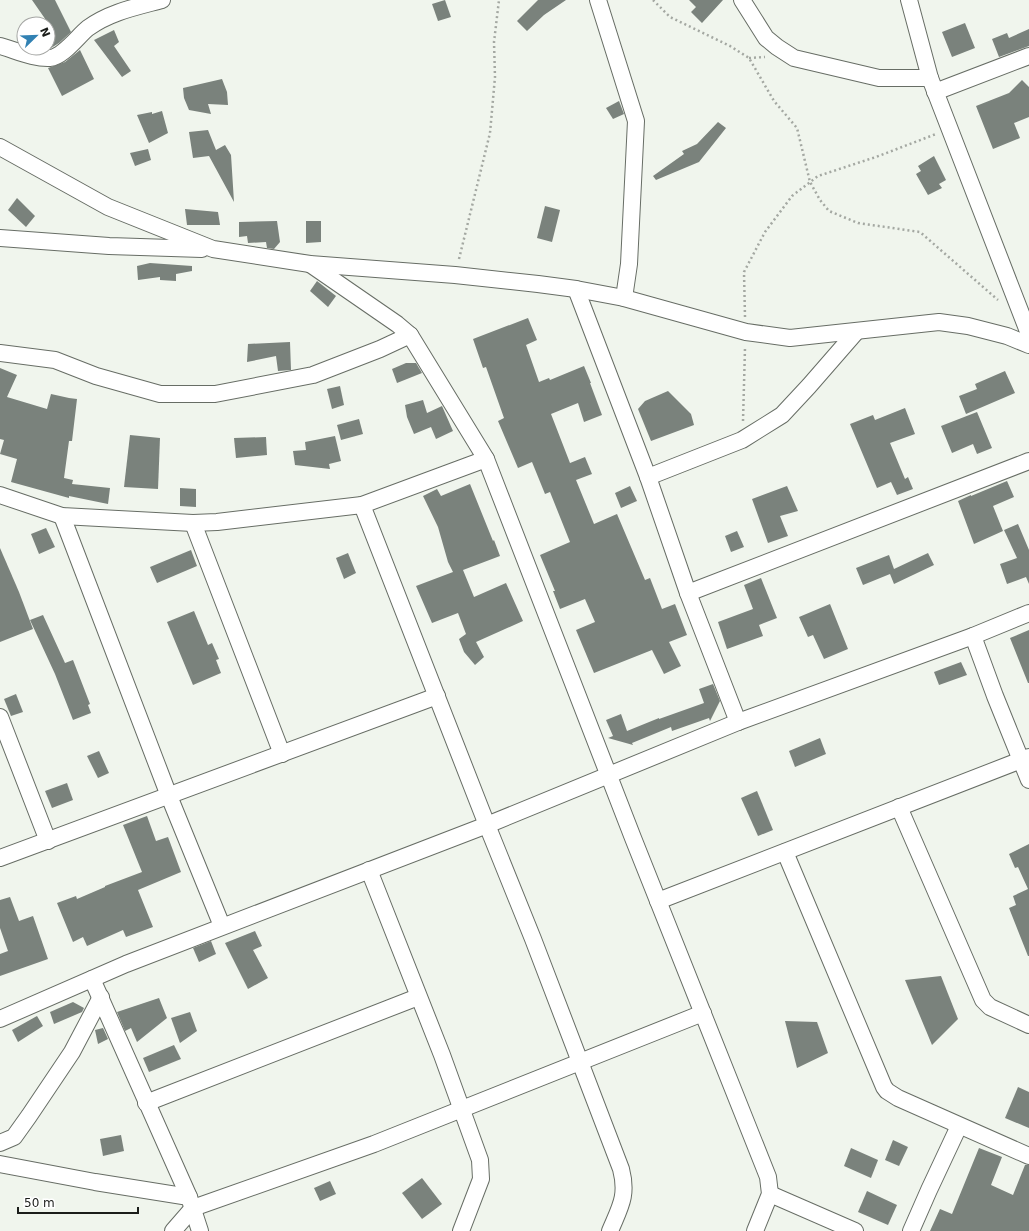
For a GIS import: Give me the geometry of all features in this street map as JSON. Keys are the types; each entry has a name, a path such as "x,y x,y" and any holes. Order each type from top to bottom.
{"street":[{"path":"0,46 39,58 52,58 60,54 88,29 102,19 120,11 162,0"},
{"path":"598,0 636,121 629,264 624,298"},
{"path":"742,0 766,38 776,47 794,58 880,78 933,85 1029,56"},
{"path":"909,0 933,85 1029,334"},
{"path":"0,147 108,207 213,249"},
{"path":"0,238 109,246 213,249 310,264 455,275 538,284 624,298 746,332 790,338 939,322 968,326 1007,336 1029,346"},
{"path":"310,264 397,324 410,335 486,459 608,774 768,1177 770,1194 755,1231"},
{"path":"576,289 648,477 688,593 738,722"},
{"path":"648,477 742,440 782,414 809,386 856,332"},
{"path":"0,353 55,360 96,376 160,394 215,394 313,376 380,349 410,335"},
{"path":"0,495 62,516 193,523 217,522 362,505 486,459"},
{"path":"688,593 1029,461"},
{"path":"362,505 621,1169 624,1181 623,1200 610,1231"},
{"path":"62,516 169,796 222,926"},
{"path":"193,523 282,754"},
{"path":"0,1019 92,979 222,926 486,825 738,722 973,636 1029,613"},
{"path":"973,636 1025,759 1029,780"},
{"path":"0,858 437,696"},
{"path":"1,720 48,841"},
{"path":"658,901 1025,759"},
{"path":"900,807 983,1000 990,1007 1029,1025"},
{"path":"785,852 887,1091 898,1098 959,1126 1029,1156"},
{"path":"369,870 480,1160 481,1179 461,1231"},
{"path":"92,979 191,1203 200,1231"},
{"path":"0,1143 14,1137 72,1052 101,997"},
{"path":"146,1103 418,997"},
{"path":"0,1164 191,1203 374,1144 702,1013"},
{"path":"911,1231 959,1126"},
{"path":"770,1194 855,1231"},
{"path":"173,1231 191,1203"}],"path":[{"path":"455,275 490,132 495,77 494,42 499,0"},
{"path":"653,0 670,17 730,46 749,58 774,101 797,128 810,182 820,200 829,211 858,223 920,232 1001,302"},
{"path":"742,440 746,332 744,272 765,232 792,196 818,176 876,157 950,128"}],"building":[{"path":"32,0 55,0 71,32 56,45 56,16 43,16"},
{"path":"445,0 451,17 438,21 432,4"},
{"path":"538,0 566,0 544,15 527,31 517,21"},
{"path":"689,0 723,0 702,23 691,12 696,7"},
{"path":"965,23 975,48 952,57 942,32"},
{"path":"1029,29 1029,46 999,57 992,39 1007,33 1009,38"},
{"path":"114,30 119,42 114,46 131,71 122,77 94,40"},
{"path":"80,50 94,79 62,96 48,68 65,62"},
{"path":"222,79 227,92 228,105 208,104 211,114 189,110 184,98 183,88"},
{"path":"1022,80 1029,87 1029,117 1014,123 1020,138 993,149 976,106 1009,93"},
{"path":"619,101 624,114 613,119 606,108"},
{"path":"162,111 168,133 149,143 137,115 152,112 152,114"},
{"path":"718,122 726,128 699,162 656,180 653,176 684,154 682,151 697,144"},
{"path":"208,130 216,150 225,145 231,155 234,202 209,156 193,158 189,132"},
{"path":"148,149 151,160 135,166 130,153"},
{"path":"934,156 946,180 939,184 942,188 928,195 916,174 921,171 918,166"},
{"path":"17,198 35,216 26,227 8,210"},
{"path":"545,206 560,210 552,242 537,238"},
{"path":"185,209 218,212 220,225 187,225"},
{"path":"277,221 280,242 274,249 267,248 266,242 248,243 247,236 239,237 239,222"},
{"path":"306,221 321,221 321,242 306,243"},
{"path":"150,263 192,266 192,271 176,274 176,281 160,280 160,277 138,280 137,266"},
{"path":"317,281 336,296 328,307 310,291"},
{"path":"528,318 537,340 526,345 539,382 549,378 550,380 584,366 591,383 602,415 584,422 578,403 551,414 570,463 585,457 592,474 576,480 594,524 617,514 645,580 650,578 662,609 675,604 687,635 669,642 681,666 664,674 652,650 594,673 576,630 595,622 585,599 560,609 553,591 555,591 540,555 570,542 550,492 545,494 532,462 518,468 498,421 504,418 486,367 483,368 473,339"},
{"path":"290,342 291,370 278,371 276,356 247,362 248,344"},
{"path":"406,363 416,363 422,373 397,383 392,369"},
{"path":"0,368 17,375 7,397 47,409 51,394 77,399 72,441 69,441 64,478 73,480 72,484 110,488 108,504 69,496 69,498 11,482 17,459 0,454 4,440 0,439"},
{"path":"1005,371 1015,393 966,414 959,396 977,389 975,384"},
{"path":"340,386 344,405 332,409 327,389"},
{"path":"668,391 691,414 694,425 651,441 638,409 645,401"},
{"path":"423,400 427,413 442,406 453,431 436,439 431,427 414,434 407,417 405,405"},
{"path":"905,408 915,434 890,443 905,479 908,477 913,489 897,495 891,482 877,488 850,424 873,415 875,420"},
{"path":"977,412 992,448 977,454 973,444 952,453 941,426"},
{"path":"359,419 363,434 341,440 337,425"},
{"path":"130,435 160,438 158,489 124,487"},
{"path":"335,436 341,461 329,464 330,469 295,465 293,451 306,450 305,442"},
{"path":"266,437 267,455 236,458 234,438"},
{"path":"1007,481 1014,497 993,506 1003,531 974,544 958,501"},
{"path":"470,484 500,556 463,570 474,597 506,583 523,621 476,642 484,657 475,665 464,652 459,639 466,634 458,613 432,623 416,586 453,572 448,562 438,527 423,496 437,489 441,496"},
{"path":"630,486 637,501 621,508 615,493"},
{"path":"787,486 798,511 780,516 788,536 768,543 752,499"},
{"path":"180,488 196,489 196,507 180,506"},
{"path":"1018,524 1029,550 1029,584 1026,577 1007,584 1000,564 1017,558 1004,530"},
{"path":"46,528 55,547 39,554 31,534"},
{"path":"737,531 744,547 731,552 725,536"},
{"path":"0,548 33,629 0,642"},
{"path":"191,550 197,566 157,583 150,567"},
{"path":"348,553 356,573 344,579 336,558"},
{"path":"928,553 934,565 894,584 890,574 863,585 856,568 889,555 894,569"},
{"path":"761,578 777,618 759,625 763,636 727,649 718,622 753,609 744,585"},
{"path":"830,604 848,649 824,659 813,635 808,637 799,617"},
{"path":"194,611 208,645 212,643 219,659 216,660 221,673 193,685 167,622"},
{"path":"43,615 65,663 73,660 90,704 88,705 91,713 73,720 55,674 30,620"},
{"path":"1029,630 1029,683 1028,683 1010,638"},
{"path":"961,662 967,675 939,685 934,672"},
{"path":"713,684 720,701 710,721 709,718 672,731 671,727 632,743 633,745 608,738 613,736 606,720 621,714 627,731 659,718 704,703 699,689"},
{"path":"16,694 23,712 11,716 4,699"},
{"path":"820,738 826,754 795,767 789,751"},
{"path":"99,751 109,773 98,778 87,756"},
{"path":"67,783 73,800 52,808 45,791"},
{"path":"757,791 773,830 758,836 741,798"},
{"path":"147,816 156,841 168,837 181,872 138,890 153,927 126,937 123,930 87,946 83,937 73,942 57,903 76,896 77,899 105,886 142,872 123,825"},
{"path":"1029,844 1028,956 1009,908 1016,905 1013,896 1028,889 1018,867 1015,868 1009,854"},
{"path":"10,897 19,921 33,916 48,959 0,976 0,954 8,951 0,928 0,900"},
{"path":"255,931 262,946 253,950 268,978 248,989 225,943"},
{"path":"211,941 216,954 199,962 193,948"},
{"path":"941,976 958,1019 932,1045 905,980"},
{"path":"159,998 167,1018 137,1042 131,1028 125,1031 117,1012"},
{"path":"73,1002 84,1008 82,1012 54,1024 50,1012"},
{"path":"190,1012 197,1031 180,1043 171,1018"},
{"path":"37,1016 43,1026 18,1042 12,1030"},
{"path":"785,1021 817,1022 828,1053 797,1068"},
{"path":"103,1028 108,1039 98,1044 95,1030"},
{"path":"174,1045 181,1059 149,1072 143,1058"},
{"path":"1018,1087 1029,1092 1029,1128 1005,1118"},
{"path":"121,1135 124,1151 103,1156 100,1139"},
{"path":"893,1140 908,1147 899,1166 885,1160"},
{"path":"851,1148 878,1160 871,1178 844,1166"},
{"path":"979,1148 1002,1157 991,1185 1013,1195 1025,1165 1029,1165 1029,1231 930,1231 940,1209 952,1214"},
{"path":"422,1178 442,1204 422,1219 402,1193"},
{"path":"330,1181 336,1194 320,1201 314,1188"},
{"path":"867,1191 897,1205 888,1225 858,1212"}]}
